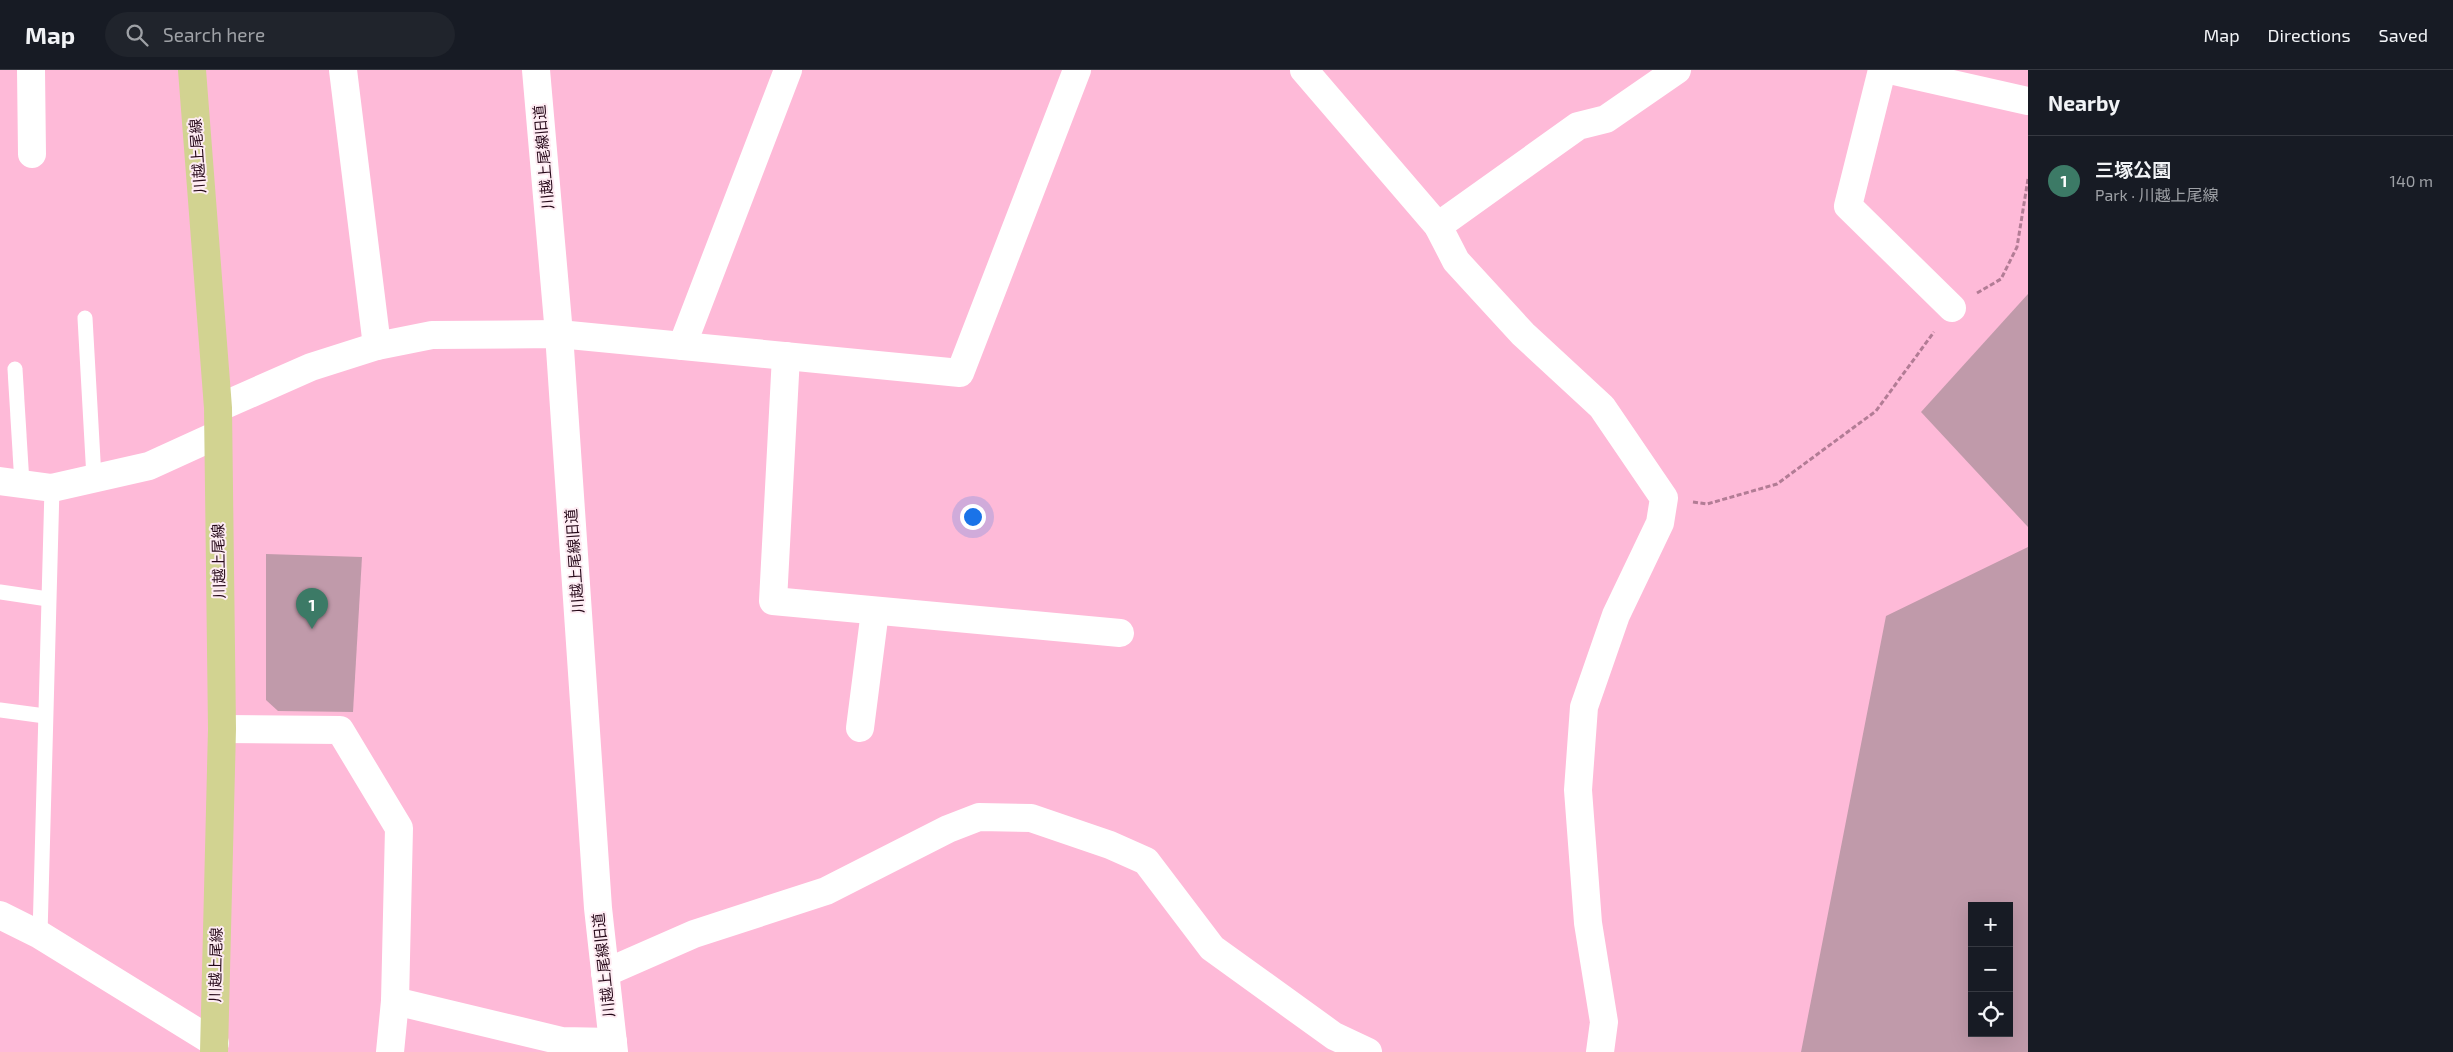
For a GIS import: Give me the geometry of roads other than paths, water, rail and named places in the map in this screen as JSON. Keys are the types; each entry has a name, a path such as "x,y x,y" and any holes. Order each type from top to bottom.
{"main road":[{"name":"川越上尾線","path":"192,70 218,408 222,729 214,1047"}],"street":[{"path":"31,70 32,154"},
{"path":"343,70 377,346"},
{"name":"川越上尾線旧道","path":"536,70 559,334 598,908 613,1047"},
{"path":"682,346 788,70"},
{"path":"218,408 311,367 377,346 432,335 559,334 960,373 1077,70"},
{"path":"1304,70 1438,226 1456,261 1523,334 1602,407 1664,498 1660,523 1616,615 1584,707 1578,790 1588,923 1604,1022 1600,1052"},
{"path":"1438,226 1578,126 1606,119 1677,70"},
{"path":"1882,70 1848,206 1952,308"},
{"path":"1890,70 2028,100"},
{"path":"786,356 773,601 1120,632"},
{"path":"11,483 52,488 149,466 217,435"},
{"path":"860,728 875,611"},
{"path":"222,729 340,730 400,828 395,1001 390,1052"},
{"path":"605,973 694,934 826,891 948,829 979,818 1031,818 1110,845 1146,861 1212,948 1334,1036 1368,1052"},
{"path":"0,915 40,935 214,1047"},
{"path":"395,1001 562,1041 613,1047"}],"lane":[{"path":"85,318 94,478"},
{"path":"11,483 15,369"},
{"path":"40,935 52,488"},
{"path":"0,592 48,599"},
{"path":"0,710 45,716"}],"place":[{"name":"三塚公園","path":"312,629"}]}
